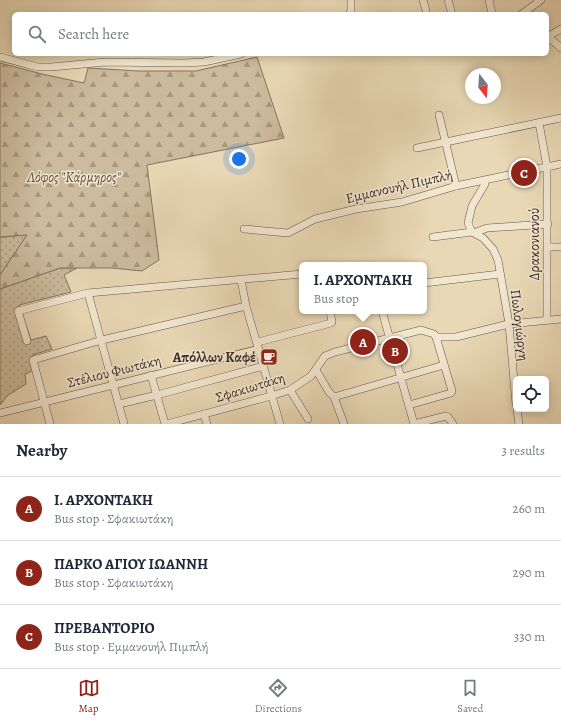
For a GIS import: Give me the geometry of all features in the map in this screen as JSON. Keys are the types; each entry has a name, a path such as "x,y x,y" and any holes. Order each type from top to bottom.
{"street":[{"path":"350,12 351,0"},
{"path":"423,0 426,10"},
{"path":"448,0 451,12"},
{"path":"489,0 492,12"},
{"path":"525,12 541,0"},
{"path":"549,36 561,29"},
{"path":"549,38 561,48"},
{"path":"0,57 38,67 51,67 105,62 204,62 229,56"},
{"path":"439,115 456,186"},
{"path":"417,148 561,118"},
{"name":"Δρακονιανού","path":"539,123 547,167 547,320"},
{"name":"Εµµανουήλ Πιµπλή","path":"244,229 288,233 315,219 402,202 456,186 561,164"},
{"path":"473,232 468,224 469,215 472,206 485,184 484,181"},
{"path":"433,237 473,232 487,228 548,224"},
{"name":"Πωλογιώργη","path":"473,232 483,238 493,249 498,260 509,324 514,376"},
{"path":"548,247 561,247"},
{"path":"27,341 18,312 88,293 299,274"},
{"path":"427,283 500,274"},
{"path":"241,280 246,306 280,424"},
{"path":"88,293 124,424"},
{"path":"50,424 33,360 102,340 246,306"},
{"name":"Στέλιου Φιωτάκη","path":"0,413 113,386 258,346 331,323 331,314"},
{"path":"383,314 414,424 446,416 453,424"},
{"name":"Σφακιωτάκη","path":"166,424 290,390 305,381 316,370 325,356 329,354 421,330 434,334 436,337 456,337 509,324 561,320"},
{"path":"409,405 451,393 452,391 436,337"},
{"path":"334,396 444,365"},
{"path":"119,404 264,366"},
{"path":"316,370 329,392 334,396 344,424"},
{"path":"151,375 166,424"},
{"path":"290,390 308,419"},
{"path":"517,412 519,424"},
{"path":"204,414 207,424"}],"green space":[{"name":"Λόφος \"Κάρμηρος\"","path":"257,57 284,138 147,165 159,260 142,271 112,268 60,268 0,289 0,275 27,235 0,237 0,63 84,83 88,68 138,71 196,71"},
{"path":"27,235 0,275 0,237"},
{"path":"60,268 77,268 64,275 71,292 19,305 31,340 46,336 52,349 32,355 34,370 25,374 26,384 8,395 0,405 0,289"}],"place":[{"name":"ΠΡΕΒΑΝΤΟΡΙΟ","path":"524,173"},
{"name":"Ι. ΑΡΧΟΝΤΑΚΗ","path":"363,342"},
{"name":"ΠΑΡΚΟ ΑΓΙΟΥ ΙΩΑΝΝΗ","path":"395,351"},
{"name":"Απόλλων Καφέ","path":"269,357"}]}
